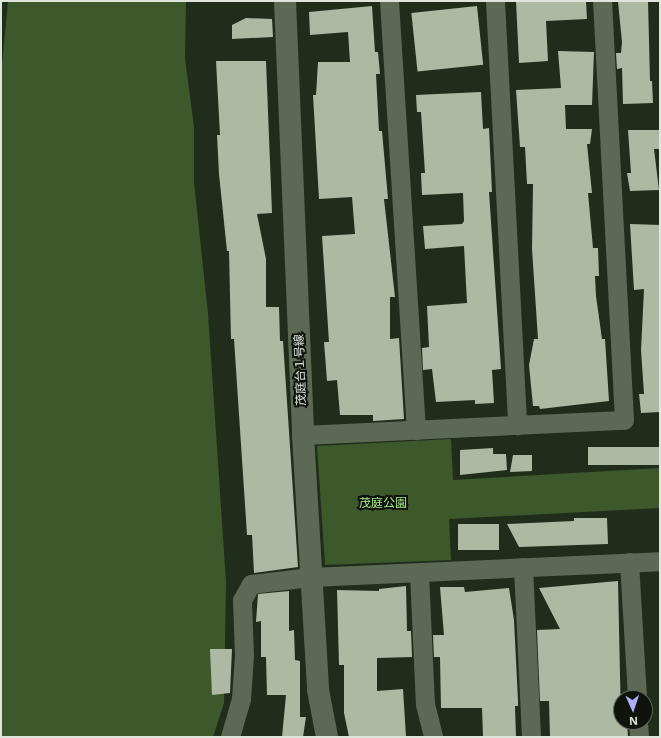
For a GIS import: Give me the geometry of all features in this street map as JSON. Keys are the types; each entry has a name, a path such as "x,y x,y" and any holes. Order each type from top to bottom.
{"street":[{"name":"茂庭台１号線","path":"285,1 302,436 318,690 327,737"},
{"path":"389,1 416,430"},
{"path":"495,1 518,425"},
{"path":"302,436 624,420 602,1"},
{"path":"230,737 241,699 244,655 242,600 251,584 311,577 419,574 523,566 660,561"},
{"path":"629,562 637,690"},
{"path":"523,566 531,737"},
{"path":"419,574 425,704 433,737"}],"green space":[{"path":"8,1 186,1 185,59 194,127 194,182 208,314 226,582 224,703 213,737 1,737 1,76"},
{"name":"茂庭公園","path":"451,439 453,480 660,468 660,508 449,519 451,560 325,565 317,446"}],"building":[{"path":"516,1 586,1 587,19 546,21 548,61 519,63"},
{"path":"648,1 650,81 652,81 653,103 623,104 622,68 617,69 616,53 621,53 622,42 618,2"},
{"path":"372,6 375,52 378,52 380,74 376,74 379,131 382,131 388,199 384,199 395,297 390,297 390,339 399,338 404,419 373,421 373,415 340,415 337,380 327,381 324,342 329,342 322,236 355,234 352,197 319,199 313,95 316,95 318,62 350,62 348,32 310,35 309,12"},
{"path":"477,6 483,65 418,72 411,13"},
{"path":"246,18 272,19 273,37 232,39 232,25"},
{"path":"558,51 594,52 592,105 565,105 566,129 592,129 590,144 587,144 592,193 588,193 593,248 598,248 599,276 595,276 596,296 602,339 605,339 609,401 540,409 539,406 533,406 529,365 534,339 538,339 532,249 533,184 527,184 525,147 520,147 516,90 561,88"},
{"path":"216,61 266,61 272,213 257,214 266,259 266,307 279,307 280,341 283,341 298,567 254,573 252,535 247,535 234,339 231,339 229,251 227,251 219,174 217,135 220,135"},
{"path":"481,92 483,129 489,128 492,192 489,192 501,369 492,370 494,403 475,404 475,400 436,402 432,369 423,370 422,348 429,347 427,306 467,303 464,246 425,249 423,226 462,224 464,221 463,193 422,195 421,173 425,173 421,112 417,112 416,95"},
{"path":"628,130 659,130 659,149 654,149 659,190 630,191 627,173 631,173"},
{"path":"630,224 660,225 660,412 641,413 639,394 644,394 641,350 644,289 634,290"},
{"path":"588,447 660,447 660,465 588,465"},
{"path":"493,448 493,454 506,454 507,470 460,475 460,450"},
{"path":"513,455 532,455 532,471 510,472"},
{"path":"574,518 607,518 608,544 519,547 507,524 574,521"},
{"path":"458,524 499,524 499,550 458,550"},
{"path":"618,581 620,690 613,690 613,730 628,730 628,737 550,737 549,701 540,701 537,630 560,629 539,588"},
{"path":"406,586 407,631 411,631 412,657 377,658 377,691 403,689 406,737 349,737 344,713 344,665 339,665 337,590 379,591 379,589"},
{"path":"440,587 464,587 465,592 509,588 514,620 518,701 518,706 515,706 516,737 483,737 482,708 441,708 440,657 434,657 433,635 444,635"},
{"path":"289,591 289,631 294,630 295,660 300,661 300,717 306,717 303,737 282,737 286,695 267,695 266,657 261,657 261,621 256,622 258,594"},
{"path":"210,649 232,649 230,693 212,695"}]}
